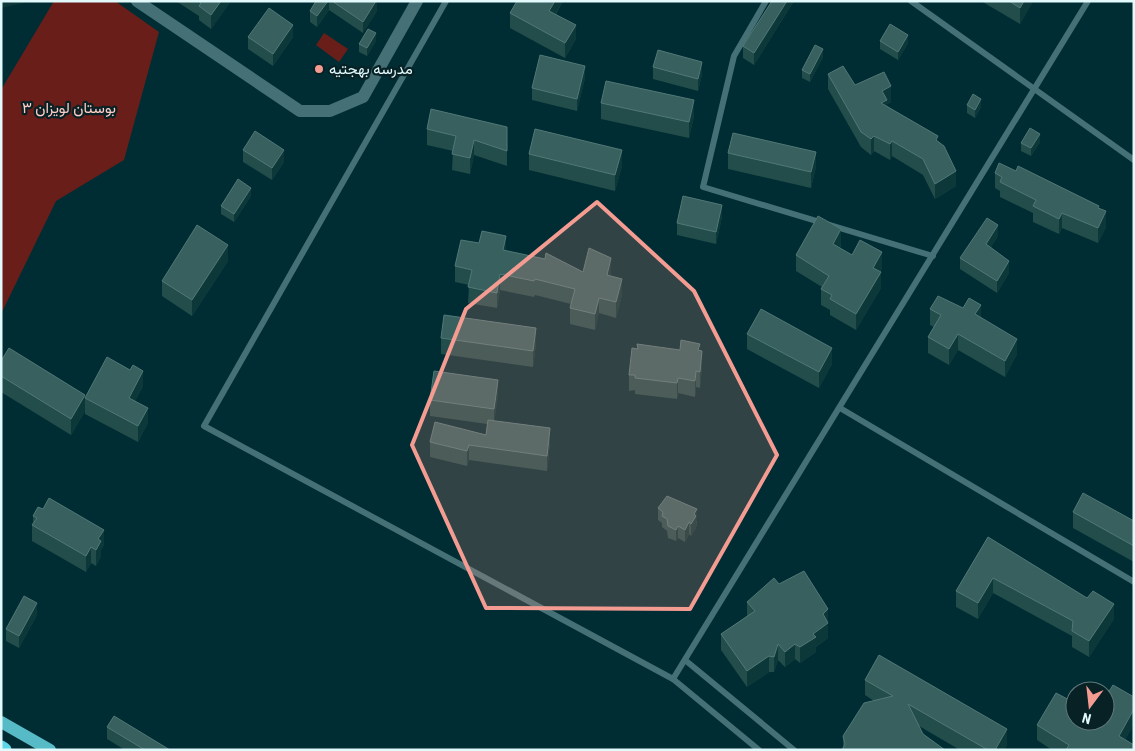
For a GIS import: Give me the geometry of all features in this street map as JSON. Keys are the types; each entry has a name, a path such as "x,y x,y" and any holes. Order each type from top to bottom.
{"main road":[{"path":"1,722 50,750"}],"street":[{"path":"137,1 300,111 330,111 363,97 417,1"}],"lane":[{"path":"446,1 204,426 673,680 759,750"},
{"path":"766,1 734,56 703,188 932,256"},
{"path":"910,1 1134,160"},
{"path":"673,680 1088,1"},
{"path":"840,408 1134,582"},
{"path":"685,660 794,750"}],"highlighted area":[{"path":"597,202 694,291 777,455 690,609 486,608 412,445 466,309"}],"green space":[{"name":"بوستان لویزان ۳","path":"54,1 115,1 159,32 124,160 56,201 1,314 1,90"},
{"path":"324,33 348,49 339,62 316,45"}],"building":[{"path":"198,1 221,1 211,15 199,6 201,3"},
{"path":"316,1 328,1 317,16 310,11"},
{"path":"332,1 376,1 363,22"},
{"path":"517,1 555,1 549,11 576,25 565,43 510,13"},
{"path":"772,1 787,1 754,53 743,46"},
{"path":"1009,1 1024,1 1020,8"},
{"path":"269,8 293,25 273,54 248,37"},
{"path":"890,24 908,35 898,52 880,41"},
{"path":"368,29 376,33 367,48 359,44"},
{"path":"815,45 823,49 810,74 802,70"},
{"path":"658,50 702,62 698,79 653,67"},
{"path":"540,55 585,66 577,99 532,88"},
{"path":"843,66 855,85 884,72 891,86 882,91 887,100 881,103 938,136 936,140 944,146 956,171 935,184 923,159 892,141 890,144 874,136 871,139 861,132 828,74"},
{"path":"606,81 694,100 689,122 601,103"},
{"path":"973,94 981,99 975,110 967,105"},
{"path":"431,109 507,127 507,151 474,140 470,158 452,154 456,136 427,129"},
{"path":"1030,128 1040,134 1031,148 1021,143"},
{"path":"535,129 622,150 615,175 529,154"},
{"path":"255,131 284,150 272,168 243,150"},
{"path":"733,133 816,152 811,172 728,153"},
{"path":"999,163 1016,171 1018,166 1099,206 1098,208 1106,211 1098,228 1062,213 1059,219 1033,206 1036,200 1000,182 1002,177 995,173"},
{"path":"238,179 251,188 234,214 221,206"},
{"path":"683,196 722,205 716,232 677,223"},
{"path":"818,216 841,229 833,244 852,255 860,240 882,252 873,268 881,272 856,314 830,299 832,295 821,289 829,276 796,255"},
{"path":"987,218 998,225 986,244 1009,261 997,281 960,258"},
{"path":"197,225 228,245 192,300 162,281"},
{"path":"482,231 506,236 503,250 545,259 546,253 583,272 589,248 611,258 607,275 622,279 616,302 599,298 595,314 570,308 575,289 535,279 534,281 500,274 497,293 468,287 472,270 455,266 461,240 479,243"},
{"path":"938,296 963,308 969,298 981,305 975,314 1017,339 1005,361 958,334 949,349 928,337 941,315 930,309"},
{"path":"761,309 832,348 819,372 747,334"},
{"path":"444,315 536,328 533,351 441,338"},
{"path":"681,340 700,344 698,350 702,351 700,372 696,371 695,381 678,378 677,383 635,378 635,375 629,375 632,348 638,349 637,344 680,350"},
{"path":"9,348 85,395 71,419 1,376 1,361"},
{"path":"107,357 130,370 133,365 143,371 129,398 148,408 138,426 85,398"},
{"path":"434,371 498,380 494,409 430,400"},
{"path":"488,420 550,428 547,456 469,445 467,451 430,442 435,422 486,435"},
{"path":"1083,493 1134,521 1134,546 1073,512"},
{"path":"667,496 697,509 694,514 696,516 691,524 689,522 685,530 678,526 676,530 668,526 667,519 662,516 663,512 658,508"},
{"path":"49,498 104,530 98,539 101,541 96,550 91,547 86,556 32,525 37,518 33,516 38,507 43,509"},
{"path":"988,537 1087,598 1093,591 1114,604 1089,641 1072,631 1073,621 993,578 978,603 956,591"},
{"path":"804,571 828,609 823,614 828,623 813,634 816,637 800,647 795,644 785,652 778,644 774,657 769,656 747,671 721,634 755,611 747,602 774,578 779,584"},
{"path":"24,596 37,603 19,636 6,629"},
{"path":"879,655 1007,729 995,750 988,750 908,704 923,734 945,750 842,750 845,744 843,736 864,703 893,696 865,680"},
{"path":"1115,686 1134,697 1134,709 1119,736 1134,745 1134,750 1066,750 1069,745 1037,725 1056,693 1065,698 1065,731 1115,731"},
{"path":"114,716 170,750 145,750 107,727"}],"place":[{"name":"مدرسه بهجتیه","path":"319,69"}]}
